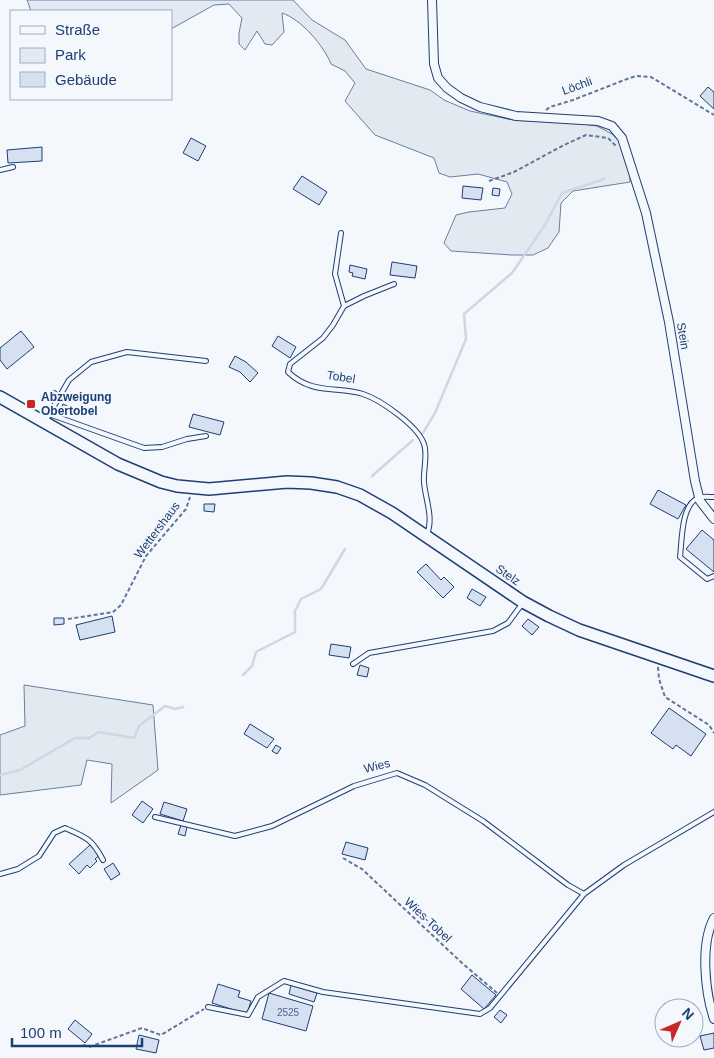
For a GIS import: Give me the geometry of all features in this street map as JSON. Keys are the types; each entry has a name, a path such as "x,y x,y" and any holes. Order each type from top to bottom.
{"main road":[{"path":"0,397 47,418"},
{"name":"Stelz","path":"47,418 118,464 169,484 209,489 287,482 337,487 392,513 523,602"},
{"path":"523,602 580,630 714,676"}],"street":[{"path":"432,0 434,64 438,78 447,88 461,98 480,107 516,116 584,119 612,126 622,138 628,155"},
{"name":"Stein","path":"628,155 646,213 669,322 699,497 714,519"},
{"path":"714,918 707,941 706,970 708,992 714,1019"}],"lane":[{"path":"0,170 13,167"},
{"path":"341,233 335,274 344,306 394,284"},
{"name":"Tobel","path":"344,306 323,338 290,364 288,372 294,378 307,384 328,390 363,394 389,409 408,423 421,436 425,446 424,481 430,523 426,536"},
{"path":"206,361 127,352 91,362 69,380 47,418 144,448 162,447 187,439 206,436"},
{"path":"714,497 699,497 690,503 684,521 680,557 707,579 714,576"},
{"name":"Stelz","path":"353,664 368,653 493,631 508,623 523,602"},
{"name":"Wies","path":"155,817 235,836 272,826 354,786 397,773 425,785 483,821 568,885 584,894"},
{"path":"208,1006 248,1015 258,998 284,981 323,992 480,1014 490,1008 584,894 624,865 714,812"},
{"path":"0,874 18,869 39,856 54,833 65,828 84,836 96,846 103,860"}],"path":[{"name":"Löchli","path":"544,117 550,107 627,79 644,76 651,77 714,115"},
{"path":"489,182 514,172 586,135 608,138 628,155"},
{"path":"183,495 198,496"},
{"name":"Wettershaus","path":"68,619 113,612 121,605 146,556 186,509 190,496"},
{"path":"660,658 658,664 659,679 665,697 709,725 714,733"},
{"name":"Wies-Tobel","path":"343,858 362,869 500,996"},
{"path":"83,1045 88,1047 142,1028 162,1036 208,1006"}],"green space":[{"path":"27,0 293,0 312,20 345,40 366,69 430,90 444,100 470,111 513,120 570,122 597,126 612,134 623,144 630,164 630,182 573,191 561,203 559,232 548,248 533,255 451,251 444,243 456,215 505,208 512,194 507,182 478,174 450,177 439,173 434,158 375,135 345,101 355,83 345,71 331,64 323,49 311,34 289,16 282,13 284,32 272,45 265,44 257,31 245,50 239,44 242,18 229,4 214,5 172,28 172,10 31,10"},
{"path":"24,685 153,705 158,770 111,803 112,764 87,760 81,785 0,795 0,735 25,726"}],"building":[{"path":"708,87 714,92 714,109 700,96"},
{"path":"191,138 206,146 198,161 183,153"},
{"path":"42,147 42,161 8,163 7,150"},
{"path":"302,176 327,192 319,205 293,189"},
{"path":"463,186 483,188 481,200 462,198"},
{"path":"493,188 500,189 499,196 492,195"},
{"path":"392,262 417,266 415,278 390,275"},
{"path":"350,265 367,269 365,279 352,276 353,273 349,272"},
{"path":"21,331 34,347 7,369 0,360 0,348"},
{"path":"278,336 296,347 290,358 272,346"},
{"path":"235,356 246,362 258,373 250,382 240,372 229,367"},
{"path":"54,390 60,394 54,402 48,398"},
{"path":"63,404 69,407 65,417 59,414"},
{"path":"193,414 224,422 220,435 189,427"},
{"path":"658,490 686,505 678,519 650,504"},
{"path":"204,504 215,504 214,512 204,511"},
{"path":"702,530 714,540 714,572 686,549"},
{"path":"426,564 441,580 444,577 454,587 443,598 417,572"},
{"path":"472,589 486,597 480,606 467,598"},
{"path":"112,616 115,632 80,640 76,625"},
{"path":"54,618 64,618 64,624 54,625"},
{"path":"528,619 539,627 532,635 522,626"},
{"path":"331,644 351,647 349,658 329,655"},
{"path":"360,665 369,668 367,677 357,675"},
{"path":"669,708 706,734 691,756 676,745 673,749 651,733"},
{"path":"250,724 274,739 267,748 244,734"},
{"path":"276,745 281,748 277,754 272,751"},
{"path":"142,801 153,809 143,823 132,815"},
{"path":"164,802 187,809 183,821 160,814"},
{"path":"181,825 187,827 185,836 178,834"},
{"path":"346,842 368,848 365,860 342,854"},
{"path":"90,845 100,855 95,859 97,861 90,868 87,865 79,874 69,864"},
{"path":"113,863 120,874 111,880 104,869"},
{"path":"472,975 496,995 484,1009 461,989"},
{"path":"218,984 240,991 238,997 251,1001 247,1014 212,1003"},
{"path":"291,985 317,993 314,1002 289,994"},
{"path":"269,993 313,1006 306,1031 262,1019"},
{"path":"500,1010 507,1015 501,1023 494,1017"},
{"path":"75,1020 92,1034 85,1043 68,1029"},
{"path":"714,1033 714,1048 704,1050 704,1035"},
{"path":"139,1035 159,1040 156,1053 136,1049"}],"waterway":[{"path":"423,433 435,413 466,339 464,314 512,273 545,225 562,193 604,179"},
{"path":"372,476 413,440"},
{"path":"243,675 252,666 256,652 295,632 295,611 301,599 321,589 345,549"},
{"path":"0,775 20,770 75,738 89,738 99,732 134,738 139,726 165,706 175,709 183,707"}],"place":[{"name":"Abzweigung Obertobel","path":"31,404"}]}
